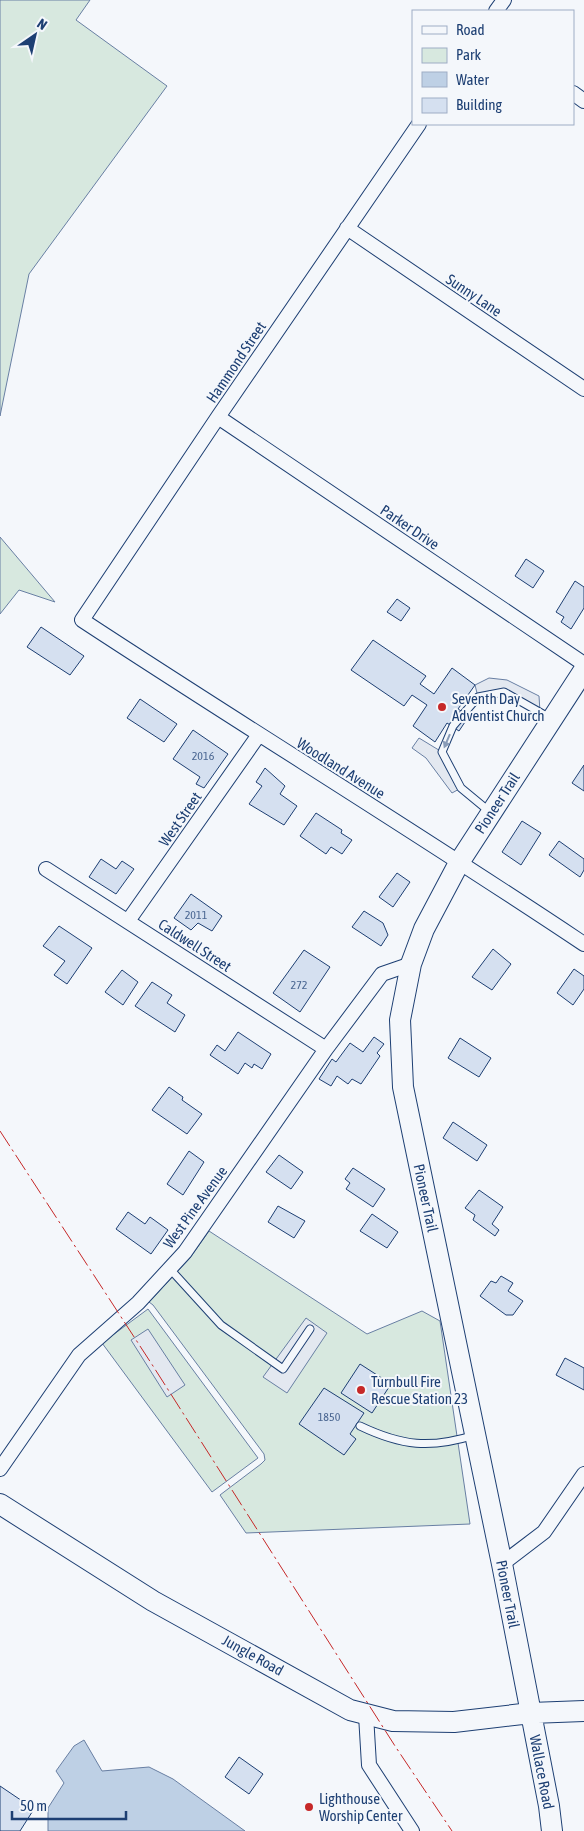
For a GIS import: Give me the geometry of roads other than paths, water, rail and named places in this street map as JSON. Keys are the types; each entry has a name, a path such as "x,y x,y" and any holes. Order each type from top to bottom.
{"street":[{"name":"Hammond Street","path":"82,620 218,416 418,125"},
{"name":"Sunny Lane","path":"347,228 584,389"},
{"name":"Parker Drive","path":"218,416 584,664"},
{"name":"Woodland Avenue","path":"82,620 258,736 460,861 584,944"},
{"name":"Pioneer Trail","path":"531,1713 403,1087 400,1020 411,964 424,929 460,861 584,670"},
{"name":"West Street","path":"128,921 258,736"},
{"name":"Caldwell Street","path":"46,869 326,1049"},
{"name":"West Pine Avenue","path":"0,1469 79,1355 138,1303 185,1252 326,1049 382,974 411,964"},
{"path":"502,1564 544,1532 584,1474"},
{"name":"Jungle Road","path":"0,1504 154,1601 350,1710 393,1721 454,1722 531,1713"},
{"path":"531,1713 584,1711"},
{"name":"Wallace Road","path":"531,1713 552,1831"},
{"path":"366,1715 369,1765 412,1831"}],"lane":[{"path":"491,813 461,788 442,752 453,726 478,697 504,692 552,719"},
{"path":"170,1269 221,1325 283,1369 310,1329"},
{"path":"360,1426 387,1439 404,1442 440,1444 475,1435"}],"water":[{"path":"84,1740 102,1771 149,1767 173,1779 245,1831 48,1831 48,1808 64,1783 56,1771 74,1746"}],"place":[{"name":"Seventh Day Adventist Church","path":"442,707"},
{"name":"Turnbull Fire Rescue Station 23","path":"361,1390"},
{"name":"Lighthouse Worship Center","path":"309,1807"}]}
